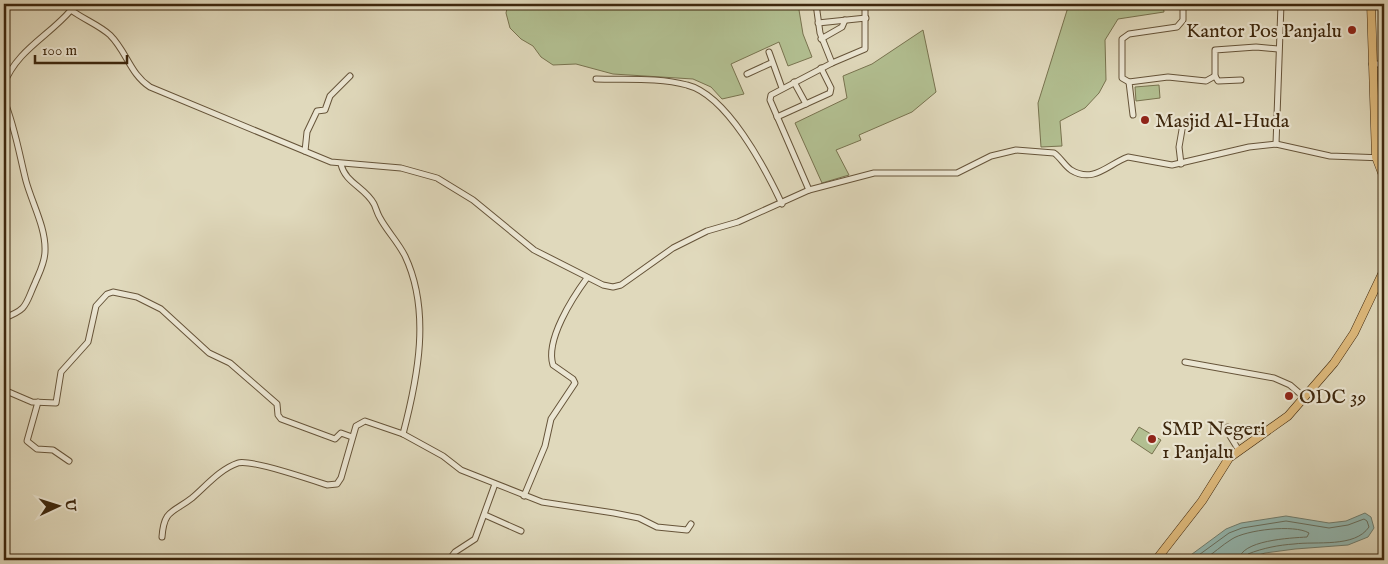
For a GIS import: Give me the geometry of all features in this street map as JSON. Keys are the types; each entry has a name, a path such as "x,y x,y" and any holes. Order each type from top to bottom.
{"main road":[{"path":"1371,4 1371,64 1380,157 1384,178"},
{"path":"1156,560 1202,501 1223,465 1238,449 1276,426 1305,398 1354,333 1384,270"}],"street":[{"path":"816,4 821,39 832,63"},
{"path":"809,190 770,98 772,93 865,49 865,4"},
{"path":"1183,4 1183,20 1177,27 1129,34 1122,39 1122,78 1129,82 1168,77 1206,82 1215,76"},
{"path":"1276,144 1281,4"},
{"path":"4,84 19,57 54,28 71,7 110,35 134,74 150,87 341,164 401,168 437,178 473,200 534,250 587,278 612,287 621,285 673,248 708,231 738,222 782,204 809,190 874,173 957,173 991,156 1016,150 1054,153 1072,170 1085,175 1099,174 1128,157 1168,166 1248,147 1276,144 1330,156 1380,157"},
{"path":"818,23 866,18"},
{"path":"821,39 842,27 845,20"},
{"path":"1241,80 1218,82 1215,76 1214,52 1217,49 1256,47 1278,49"},
{"path":"769,52 782,88"},
{"path":"747,74 772,62"},
{"path":"1371,64 1384,64"},
{"path":"778,117 831,91 822,68"},
{"path":"305,151 307,132 317,110 325,110 330,96 350,76"},
{"path":"596,79 680,83 708,94 727,114 763,165 782,204"},
{"path":"794,82 806,104"},
{"path":"1129,82 1132,115"},
{"path":"4,100 14,126 24,176 43,236 45,252 41,271 28,303 20,312 4,318"},
{"path":"1181,164 1179,147 1183,124"},
{"path":"341,164 344,174 370,197 380,218 397,242 412,273 420,300 421,316 416,382 403,434"},
{"path":"524,496 546,446 551,419 575,383 573,379 553,364 551,356 566,310 587,278"},
{"path":"4,390 38,402 54,403 57,401 60,374 88,342 95,308 107,294 117,292 136,297 165,312 209,353 230,363 277,404 281,419 335,439 341,434 352,436"},
{"path":"1185,362 1274,378 1290,385 1305,398"},
{"path":"38,402 27,441 37,448 55,452 69,461"},
{"path":"162,537 163,524 170,512 191,499 223,471 239,462 262,466 327,485 337,484 341,478 352,436 358,424 365,421 403,434 443,456 461,470 524,496 558,505 634,517 657,527 673,530 687,530 691,524"},
{"path":"1228,427 1230,436 1238,449"},
{"path":"449,560 455,552 475,539 495,484"},
{"path":"485,515 521,532"}],"green space":[{"path":"508,4 798,4 803,34 812,57 788,66 779,42 731,64 744,94 722,99 711,87 693,79 613,74 576,64 553,65 541,57 533,46 521,39 510,28 506,13"},
{"path":"1069,4 1163,4 1164,12 1118,19 1105,40 1106,80 1099,93 1085,108 1060,121 1062,146 1041,147 1038,103"},
{"path":"923,30 936,92 912,112 859,135 861,140 836,150 849,175 822,183 795,123 847,98 843,76 872,64"},
{"path":"1159,85 1160,98 1136,101 1135,87"},
{"path":"1139,427 1161,440 1152,454 1131,440"}],"water":[{"path":"1365,513 1371,517 1374,528 1368,537 1348,545 1265,553 1243,560 1184,560 1226,529 1241,523 1286,516 1329,523 1346,521"}],"place":[{"name":"Kantor Pos Panjalu","path":"1352,30"},
{"name":"Masjid Al-Huda","path":"1145,120"},
{"name":"ODC 39","path":"1289,396"},
{"name":"SMP Negeri 1 Panjalu","path":"1152,439"}]}
